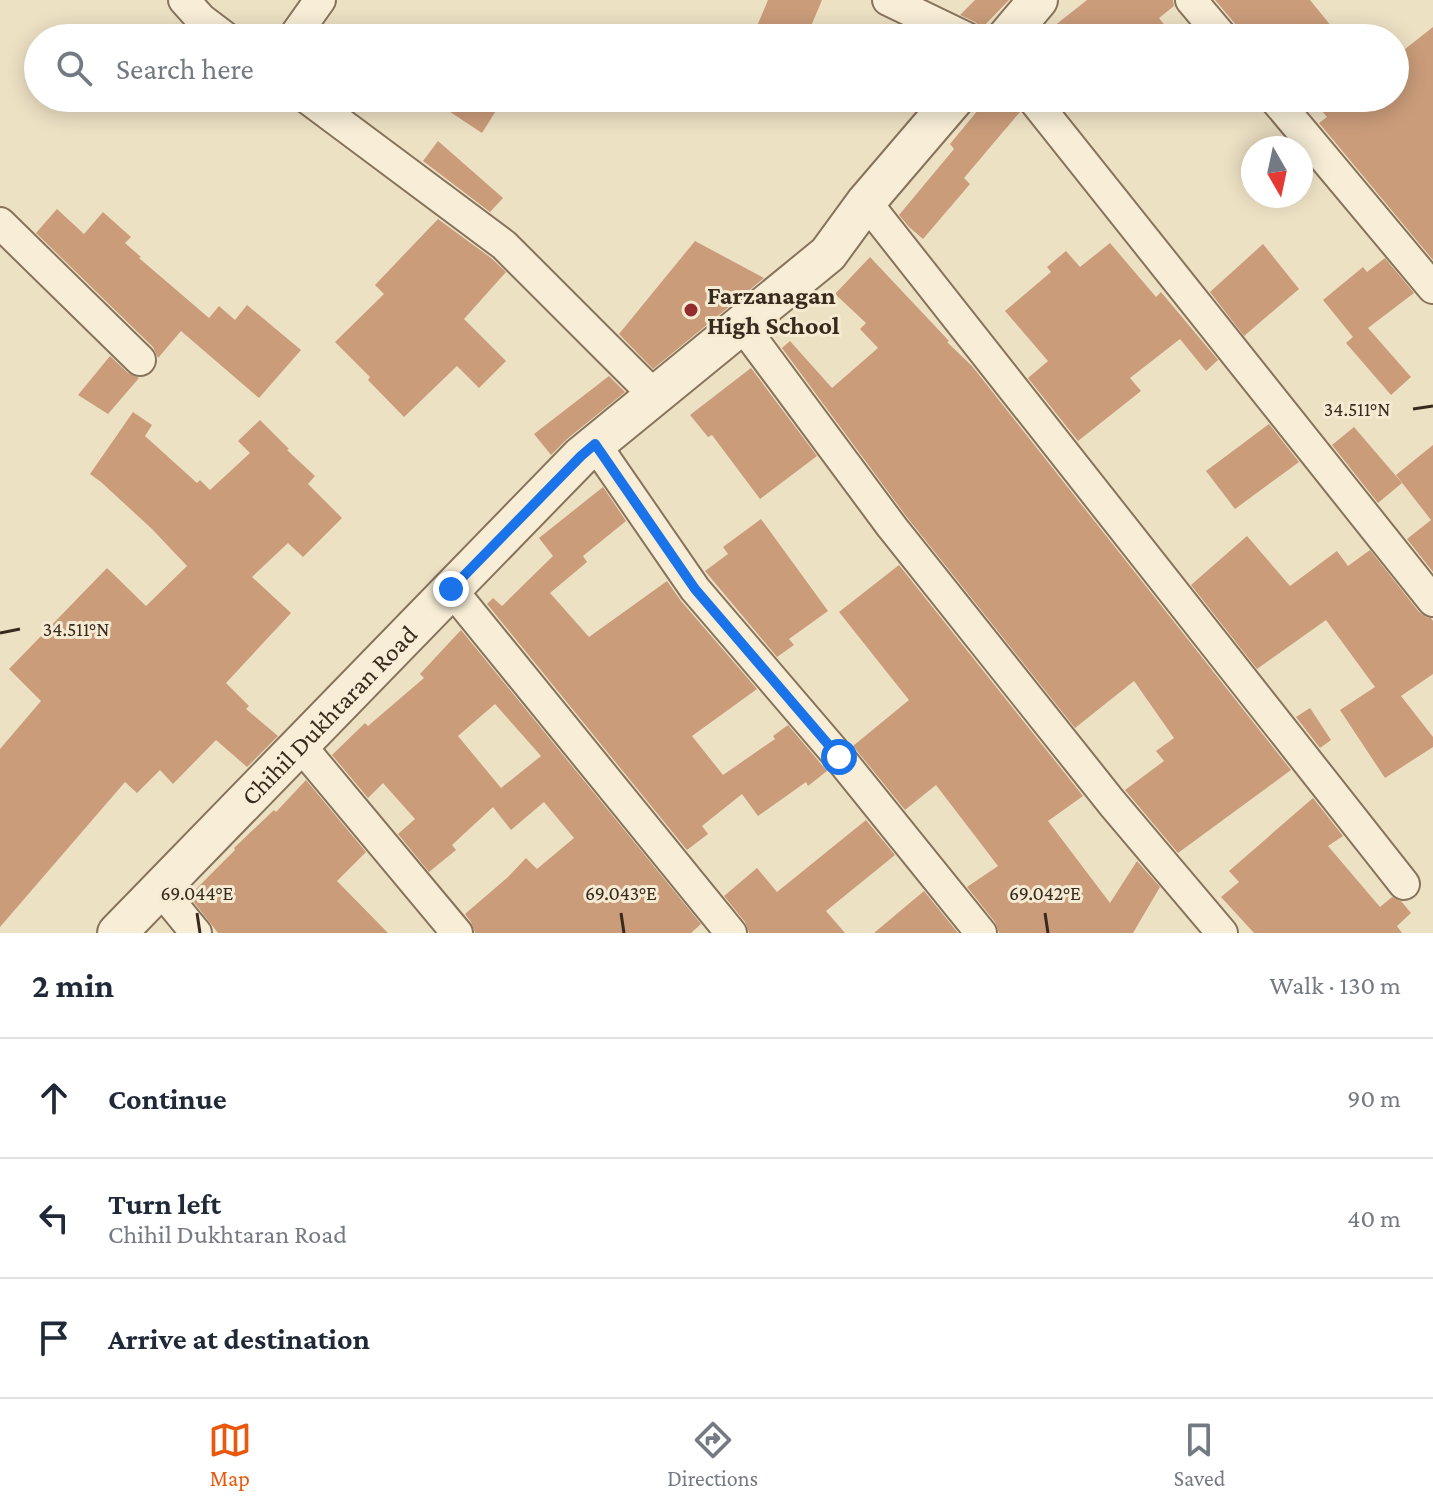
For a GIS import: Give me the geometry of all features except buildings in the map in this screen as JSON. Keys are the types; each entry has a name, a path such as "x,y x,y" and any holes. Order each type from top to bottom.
{"street":[{"path":"184,0 208,24"},
{"path":"303,24 320,0"},
{"path":"888,0 938,24"},
{"path":"1018,24 1038,0"},
{"path":"1191,0 1211,24"},
{"path":"326,112 504,245 655,396"},
{"name":"Chihil Dukhtaran Road","path":"117,933 581,456 828,254 866,202 943,112"},
{"path":"1043,112 1433,601"},
{"path":"1286,112 1433,288"},
{"path":"866,202 1404,884"},
{"path":"0,223 140,360"},
{"path":"742,325 892,527 1112,803 1222,933"},
{"path":"595,444 695,589 839,757 981,933"},
{"path":"451,589 731,933"},
{"path":"300,745 457,933"},
{"path":"160,889 196,933"}],"place":[{"name":"Farzanagan High School","path":"691,310"}],"route":[{"path":"451,589 595,444 695,589 839,757"}]}
